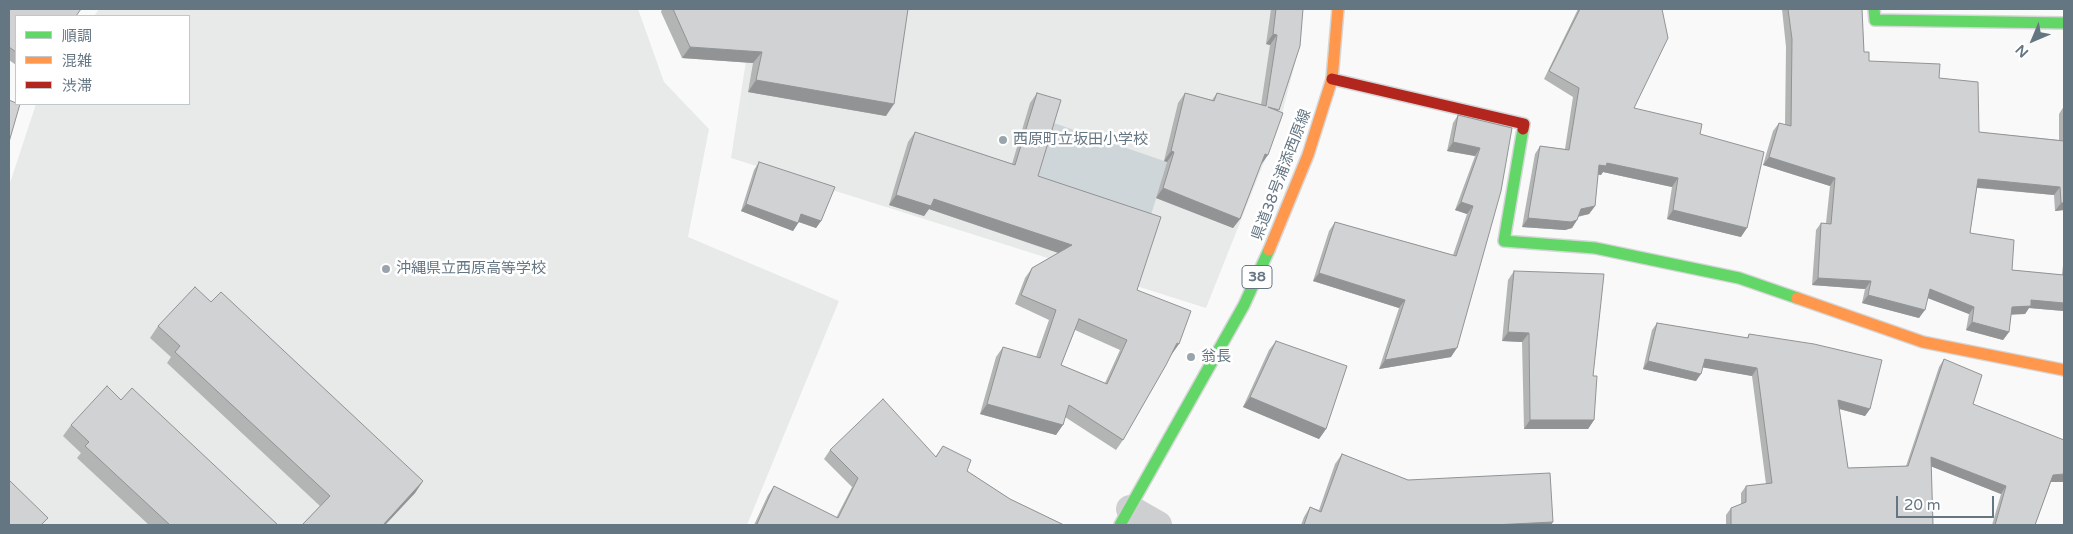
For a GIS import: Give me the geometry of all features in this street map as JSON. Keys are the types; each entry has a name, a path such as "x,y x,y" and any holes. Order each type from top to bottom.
{"street":[{"name":"県道38号浦添西原線","path":"1125,517 1244,304 1284,215 1308,155 1332,80 1338,9"},
{"path":"1874,9 1875,20 2064,23"},
{"path":"1332,80 1524,124 1504,241 1595,248 1739,278 1924,342 2064,370"},
{"path":"1125,517 1158,525"}],"shaded area":[{"name":"沖縄県立西原高等学校","path":"99,9 638,9 664,82 709,129 688,237 839,301 747,525 9,525 9,186 36,105 190,105 190,15 95,15"},
{"name":"西原町立坂田小学校","path":"754,9 1299,9 1297,55 1280,122 1206,308 731,158"},
{"path":"1051,122 1167,162 1148,225 1031,186"}],"building":[{"path":"9,9 81,9 77,15 15,15 15,51 9,47"},
{"path":"673,9 908,9 894,104 756,80 762,52 690,47"},
{"path":"1276,9 1303,9 1300,46 1279,110 1268,107 1283,113 1268,155 1265,154 1240,219 1163,188 1174,152 1171,151 1185,93 1214,101 1217,93 1266,106 1277,35 1273,34"},
{"path":"1580,9 1662,9 1668,38 1634,108 1702,124 1700,134 1764,152 1747,228 1673,210 1678,178 1607,163 1606,166 1599,165 1595,206 1581,209 1577,220 1571,222 1528,218 1540,146 1569,150 1579,88 1549,71"},
{"path":"1788,9 1862,9 1864,52 1869,52 1869,61 1940,64 1939,78 1978,82 1979,132 2064,141 2064,203 2061,203 2060,187 1978,179 1970,233 2014,240 2012,270 2064,275 2064,303 2031,300 2031,306 2012,307 2009,332 1972,322 1974,307 1930,289 1925,310 1868,295 1871,281 1818,278 1821,223 1831,224 1835,178 1769,157 1779,123 1791,126 1792,39"},
{"path":"1037,93 1061,100 1038,176 1161,217 1137,290 1191,311 1179,344 1177,343 1123,440 1069,405 1063,425 987,404 1003,347 1040,358 1056,310 1021,295 1032,268 1072,245 934,199 931,206 896,195 915,132 1015,165","holes":["1079,319 1127,340 1107,384 1061,365"]},
{"path":"9,100 15,103 15,105 20,105 9,142"},
{"path":"1458,115 1512,128 1501,191 1457,348 1385,360 1405,300 1319,273 1335,222 1456,256 1473,206 1461,202 1480,148 1453,142"},
{"path":"759,162 835,187 821,221 801,214 798,223 746,204"},
{"path":"1514,271 1604,274 1593,376 1597,376 1594,420 1530,420 1529,333 1508,332"},
{"path":"195,287 211,302 221,292 423,481 383,525 302,525 330,496 175,352 180,346 158,326"},
{"path":"1657,323 1748,338 1749,334 1814,344 1882,360 1870,409 1838,400 1848,468 1908,466 1944,359 1982,375 1973,404 2064,440 2064,474 2053,475 2035,525 1995,525 2006,486 1931,457 1933,525 1731,525 1731,508 1746,502 1746,486 1772,483 1757,368 1705,359 1701,374 1648,361"},
{"path":"1276,341 1347,366 1326,429 1250,397"},
{"path":"107,386 121,400 132,388 278,525 170,525 85,446 89,442 71,425"},
{"path":"883,399 936,457 943,446 971,460 967,471 1010,499 1064,525 757,524 774,486 838,518 858,478 830,450"},
{"path":"1342,454 1408,480 1550,473 1553,522 1493,525 1304,525 1310,507 1321,512"},
{"path":"9,480 48,518 41,525 9,525"}],"traffic: fast":[{"path":"1874,9 1875,20 2064,23"},
{"path":"1523,129 1504,241 1595,248 1739,278 1797,298"},
{"path":"1120,525 1244,305 1269,250"}],"traffic: slow":[{"path":"1269,250 1308,155 1332,79 1338,9"},
{"path":"1797,298 1923,342 2064,370"}],"traffic: jam":[{"path":"1332,79 1524,124 1523,129"}],"place":[{"name":"西原町立坂田小学校","path":"1003,140"},
{"name":"沖縄県立西原高等学校","path":"386,269"},
{"name":"翁長","path":"1191,357"}]}
